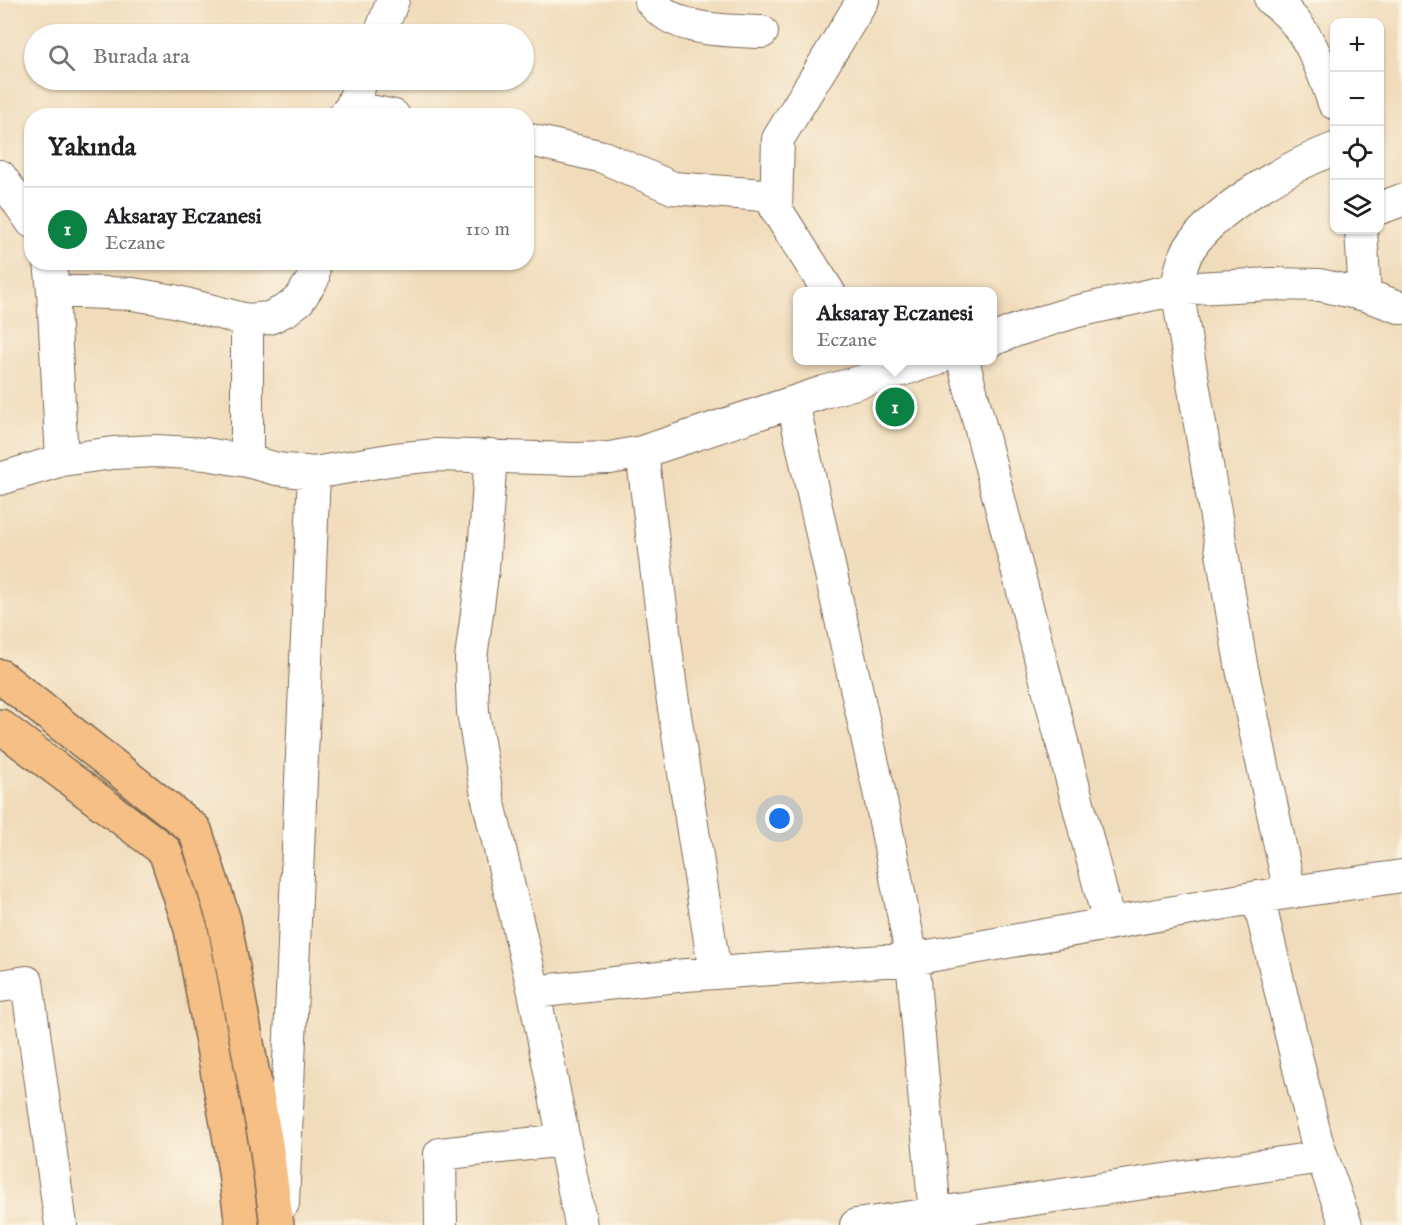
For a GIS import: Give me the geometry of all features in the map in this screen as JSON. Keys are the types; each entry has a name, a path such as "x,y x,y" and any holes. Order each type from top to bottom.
{"main road":[{"path":"0,676 195,830 224,920 266,1144 277,1225"},
{"path":"0,726 165,851 191,929 232,1150 242,1225"}],"street":[{"path":"384,24 393,0"},
{"path":"650,0 656,8 674,19 695,26 719,30 762,32"},
{"path":"826,287 776,209 778,139 863,0"},
{"path":"1279,2 1303,32 1320,63 1330,90"},
{"path":"352,101 371,108"},
{"path":"534,141 603,157 674,188 777,196"},
{"path":"1290,892 1241,664 1177,289 1181,267 1192,245 1222,215 1265,183 1330,151"},
{"path":"0,176 24,210"},
{"path":"1384,207 1402,200"},
{"path":"1361,234 1365,295"},
{"path":"63,460 52,277 174,301 247,320 268,318 286,310 299,300 313,279 314,270"},
{"path":"997,338 1074,312 1177,289 1272,284 1320,285 1365,295 1402,308"},
{"path":"247,320 247,461"},
{"path":"0,479 63,460 113,453 156,451 206,454 278,469 314,473 395,459 436,455 610,458 642,452 793,403 824,392 857,372 903,365"},
{"path":"964,365 1109,924"},
{"path":"793,403 879,791 912,959 936,1219"},
{"path":"642,452 671,689 715,973"},
{"path":"491,455 483,568 471,658 473,712 487,795 534,992 581,1225"},
{"path":"282,1225 314,473"},
{"path":"534,992 715,973 912,959 1258,897 1402,876"},
{"path":"1258,897 1316,1139 1346,1225"},
{"path":"0,986 27,982 61,1225"},
{"path":"441,1225 440,1154 563,1140"},
{"path":"856,1225 936,1219 1322,1157"}],"place":[{"name":"Aksaray Eczanesi","path":"895,407"}]}
